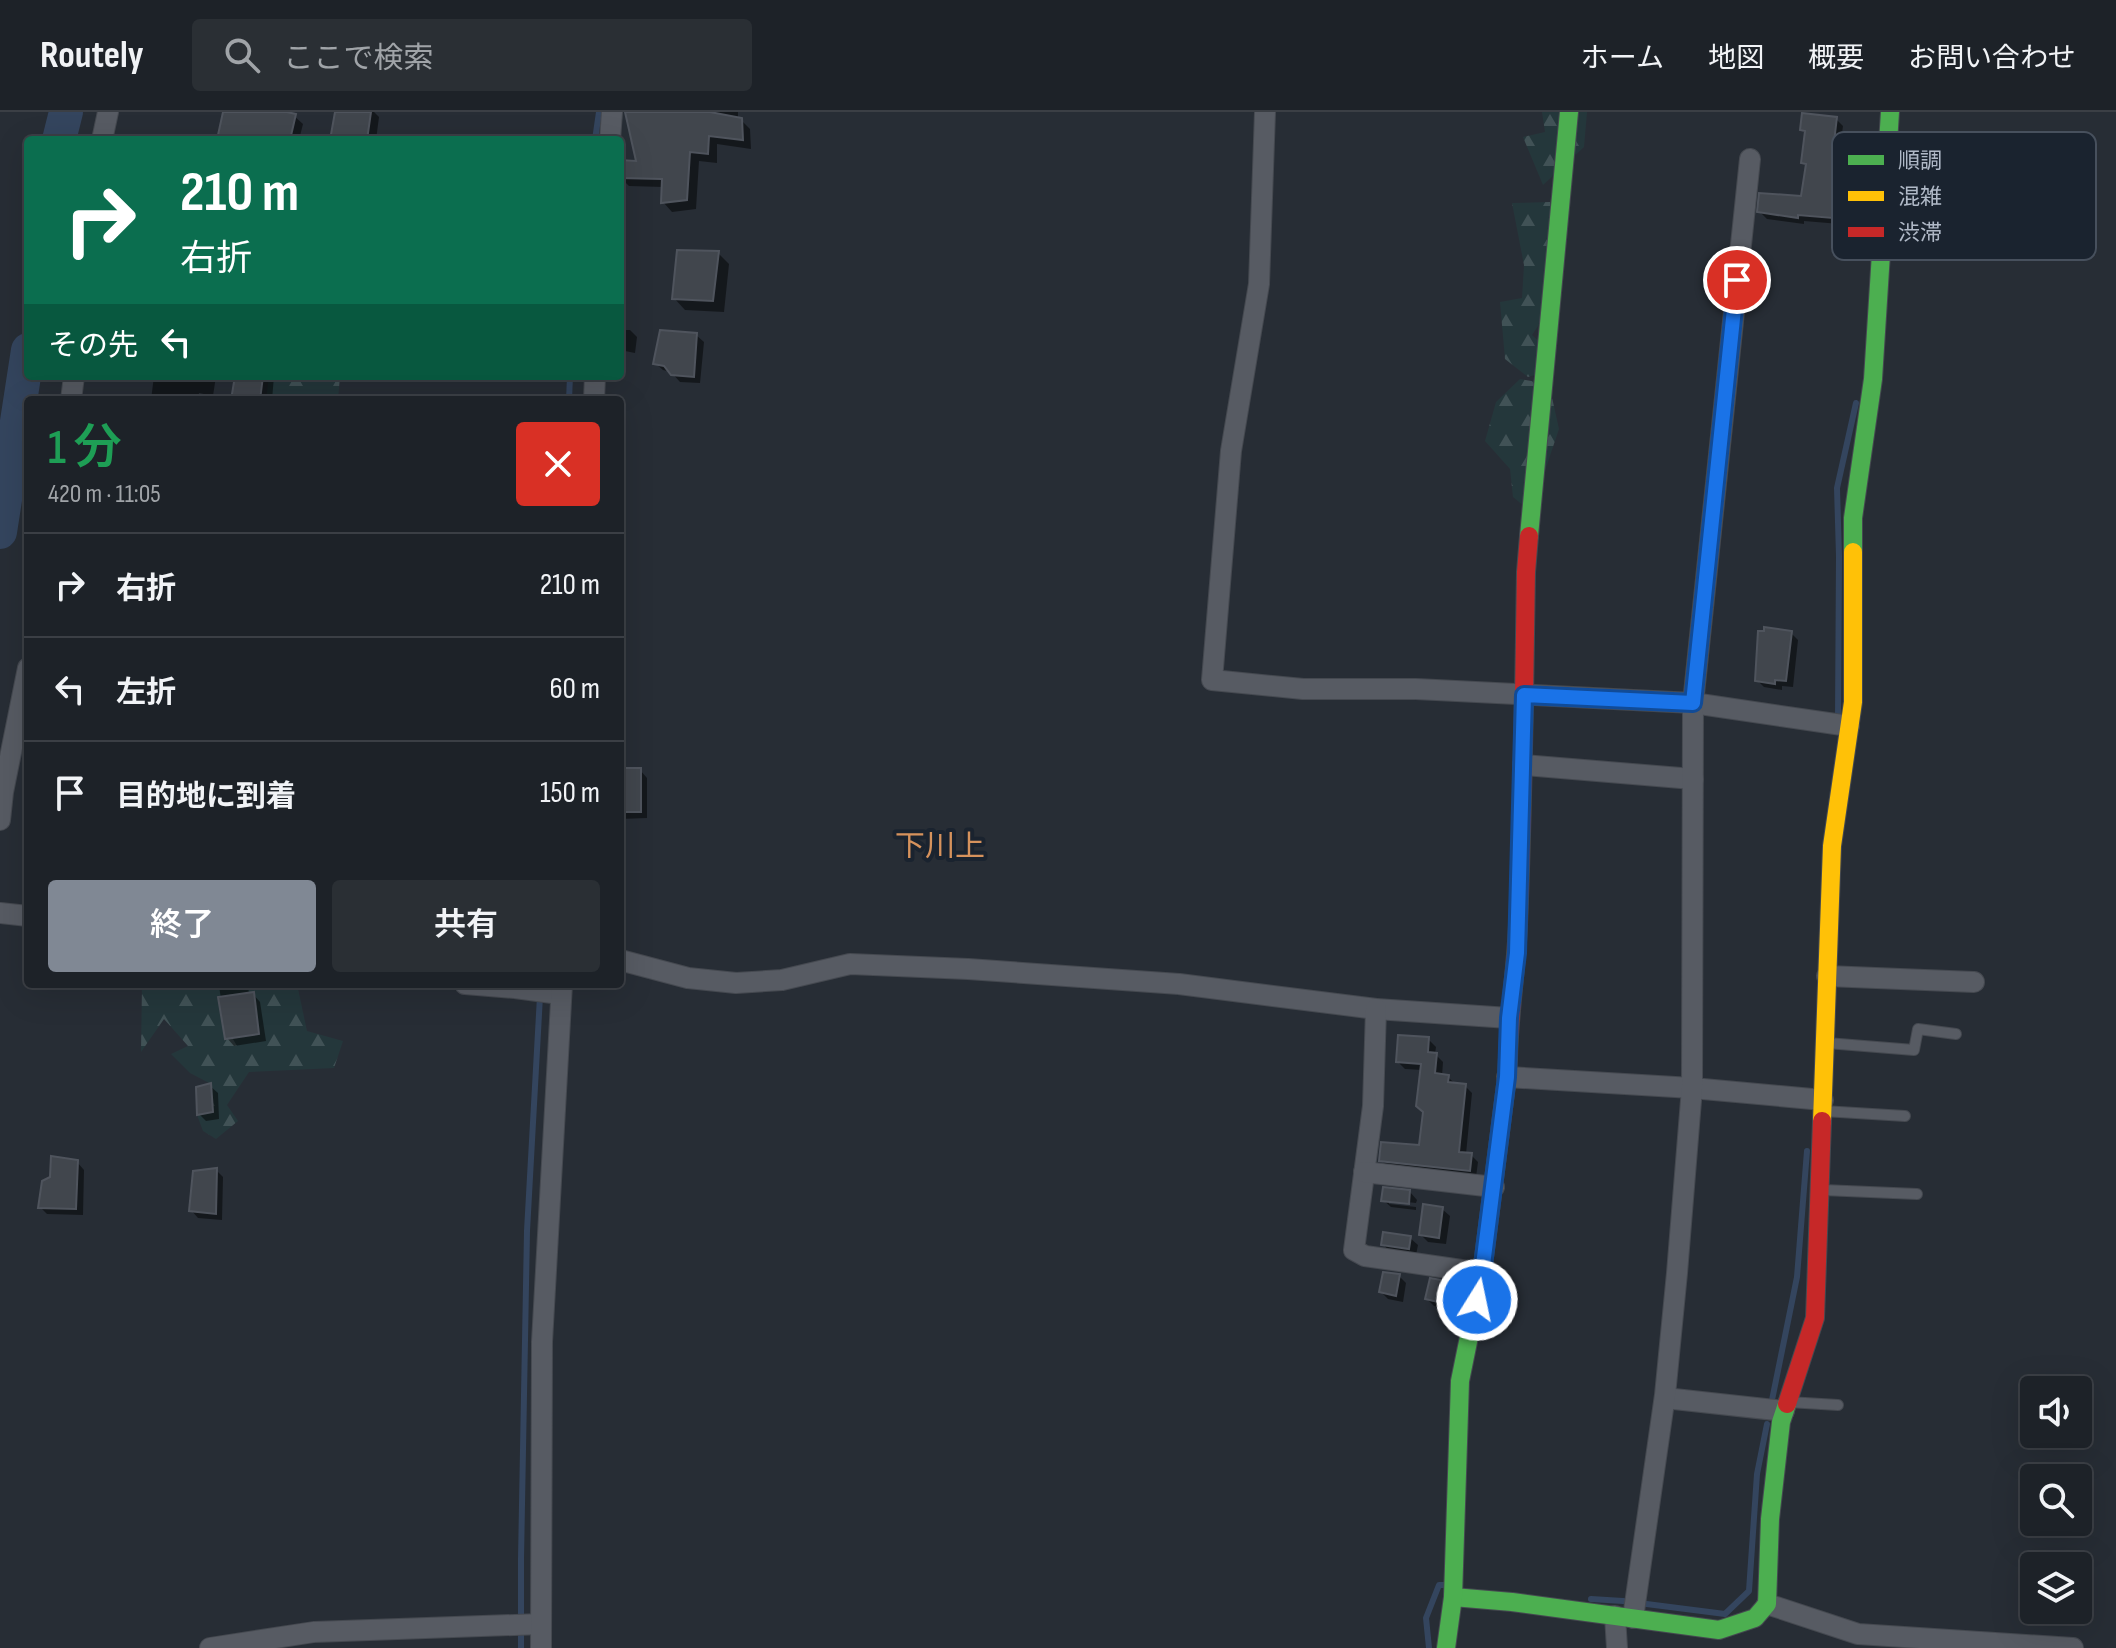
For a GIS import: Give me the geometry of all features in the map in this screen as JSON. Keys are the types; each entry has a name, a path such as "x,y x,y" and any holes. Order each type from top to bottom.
{"street":[{"path":"103,136 108,112"},
{"path":"610,136 612,112"},
{"path":"1265,112 1259,284 1231,451 1212,680 1303,689 1416,689 1693,703 1849,726"},
{"path":"1446,1648 1453,1597 1460,1381 1482,1273 1494,1187 1517,953 1526,572 1569,112"},
{"path":"1889,132 1890,112"},
{"path":"1617,1648 1665,1398 1677,1273 1692,1088 1693,703 1750,159"},
{"path":"1453,1597 1719,1630 1755,1618 1767,1604 1770,1519 1777,1448 1785,1406 1815,1318 1832,846 1853,702 1853,518 1873,379 1881,260"},
{"path":"0,820 24,688"},
{"path":"1523,765 1693,779"},
{"path":"0,913 24,916"},
{"path":"624,961 688,978 736,983 782,980 850,964 968,969 1179,984 1376,1009 1509,1018"},
{"path":"1827,976 1974,982"},
{"path":"515,988 561,989 542,1342 541,1648"},
{"path":"1376,1009 1373,1106 1354,1250 1365,1256 1482,1273"},
{"path":"1507,1077 1692,1088 1822,1105"},
{"path":"1364,1172 1494,1187"},
{"path":"1665,1398 1785,1406"},
{"path":"1767,1604 1857,1641 2073,1648"},
{"path":"210,1648 314,1632 541,1624"}],"lane":[{"path":"1826,1043 1914,1050 1918,1029 1956,1034"},
{"path":"1822,1105 1905,1116"},
{"path":"1820,1189 1917,1194"},
{"path":"1785,1406 1838,1405"}],"green space":[{"path":"1542,112 1587,112 1584,147 1543,185 1523,137 1545,132"},
{"path":"1550,202 1550,308 1532,335 1547,349 1544,372 1528,377 1505,359 1500,302 1522,298 1524,265 1512,203"},
{"path":"1520,379 1549,384 1559,429 1531,512 1513,497 1510,469 1485,441 1496,402"},
{"path":"268,380 340,380 338,396 266,396"},
{"path":"142,988 298,988 307,1031 343,1041 334,1068 249,1072 227,1105 238,1121 216,1139 203,1131 197,1115 213,1112 211,1084 190,1073 171,1054 188,1046 164,1019 141,1052"}],"building":[{"path":"223,112 296,114 291,136 218,135"},
{"path":"335,112 371,112 368,136 331,136"},
{"path":"625,112 710,112 742,118 743,140 709,136 708,154 690,152 687,200 661,203 662,179 624,178 624,160 636,161"},
{"path":"1802,113 1837,117 1835,132 1832,132 1832,218 1798,215 1798,218 1757,212 1759,193 1801,196 1806,164 1801,163 1805,131 1800,130"},
{"path":"677,250 719,251 713,301 672,299"},
{"path":"660,330 697,333 694,377 671,375 664,366 653,364"},
{"path":"234,380 262,380 260,396 232,396"},
{"path":"1764,627 1792,631 1786,681 1775,680 1775,684 1755,681 1758,631 1764,631"},
{"path":"624,768 641,768 641,812 624,812"},
{"path":"254,992 259,1034 225,1039 218,997"},
{"path":"1398,1035 1429,1037 1428,1052 1437,1053 1435,1073 1449,1075 1448,1082 1466,1084 1459,1152 1472,1153 1470,1171 1379,1161 1381,1142 1419,1145 1423,1112 1416,1106 1421,1064 1396,1062"},
{"path":"211,1083 213,1112 197,1115 196,1087"},
{"path":"51,1156 78,1160 76,1209 38,1208 42,1181 50,1177"},
{"path":"217,1168 216,1214 189,1211 193,1171"},
{"path":"1383,1187 1410,1190 1409,1204 1381,1201"},
{"path":"1423,1204 1443,1207 1439,1238 1419,1235"},
{"path":"1383,1232 1411,1236 1409,1249 1381,1245"},
{"path":"1383,1272 1400,1274 1396,1296 1379,1292"},
{"path":"1430,1278 1452,1282 1447,1304 1425,1299"}],"waterway":[{"path":"60,136 66,112"},
{"path":"596,136 599,112"},
{"path":"0,532 24,376"},
{"path":"569,396 570,380"},
{"path":"1838,717 1837,488 1856,403"},
{"path":"521,1648 527,1231 540,996"},
{"path":"1771,1405 1797,1277 1807,1151"},
{"path":"1591,1599 1725,1614 1749,1591 1757,1474 1767,1424"},
{"path":"1429,1648 1426,1618 1439,1585 1444,1585"}],"traffic: fast":[{"path":"1529,536 1569,112"},
{"path":"1889,132 1890,112"},
{"path":"1853,552 1853,518 1873,379 1881,260"},
{"path":"1446,1648 1453,1597 1460,1381 1482,1273 1508,1058"},
{"path":"1453,1597 1719,1630 1755,1618 1767,1604 1770,1519 1781,1422 1787,1404"}],"traffic: slow":[{"path":"1822,1121 1832,846 1853,702 1853,552"}],"traffic: jam":[{"path":"1508,1058 1518,925 1529,536"},
{"path":"1787,1404 1815,1318 1822,1121"}],"district":[{"name":"下川上","path":"940,847"}],"route":[{"path":"1477,1300 1507,1077 1509,1018 1517,953 1524,695 1693,703 1737,280"}]}
